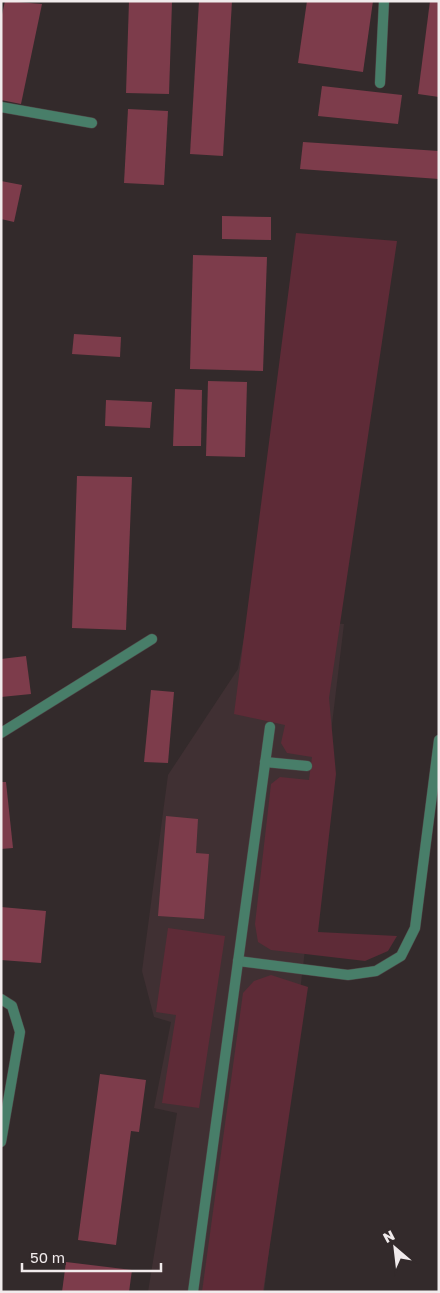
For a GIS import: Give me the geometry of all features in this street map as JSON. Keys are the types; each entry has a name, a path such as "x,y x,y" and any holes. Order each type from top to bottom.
{"street":[{"path":"380,82 384,1"},
{"path":"1,107 92,123"},
{"path":"1,733 152,639"},
{"path":"193,1292 270,728"},
{"path":"238,962 348,975 376,971 401,956 415,928 439,740"},
{"path":"265,762 307,766"},
{"path":"1,999 12,1006 20,1032 1,1142"}],"shaded area":[{"path":"296,233 397,241 329,698 336,774 318,932 397,936 388,951 365,961 271,950 258,942 255,924 271,784 280,777 309,780 312,757 287,753 281,743 285,725 234,714"},
{"path":"248,616 344,624 264,1292 148,1292 177,1113 154,1108 171,1022 154,1017 142,971 168,775 238,669"},
{"path":"168,928 225,936 199,1108 162,1103 176,1015 156,1012"},
{"path":"271,975 308,987 263,1292 202,1292 243,993 254,981"}],"building":[{"path":"5,1 42,4 21,104 1,100 1,19"},
{"path":"129,1 172,2 169,94 126,93"},
{"path":"199,1 232,1 223,156 190,154"},
{"path":"307,1 373,1 363,72 298,63"},
{"path":"430,1 439,1 439,97 418,94"},
{"path":"322,86 402,95 398,124 318,116"},
{"path":"128,109 168,111 164,185 124,183"},
{"path":"303,142 439,151 439,179 300,169"},
{"path":"1,181 22,185 14,222 1,219"},
{"path":"222,216 271,217 271,240 222,239"},
{"path":"193,255 267,257 263,371 190,369"},
{"path":"74,334 121,337 120,357 72,354"},
{"path":"208,381 247,382 245,457 206,456"},
{"path":"175,389 202,390 201,446 173,446"},
{"path":"106,400 152,402 150,428 105,426"},
{"path":"77,476 132,477 126,630 72,628"},
{"path":"26,656 31,694 1,697 1,659"},
{"path":"151,690 174,692 168,763 144,762"},
{"path":"1,782 6,782 13,848 1,849"},
{"path":"166,816 198,819 196,853 209,854 204,919 158,916"},
{"path":"1,907 46,911 41,963 1,960"},
{"path":"100,1074 146,1080 139,1132 131,1131 116,1245 78,1240"},
{"path":"66,1262 132,1270 129,1292 62,1292"}]}
